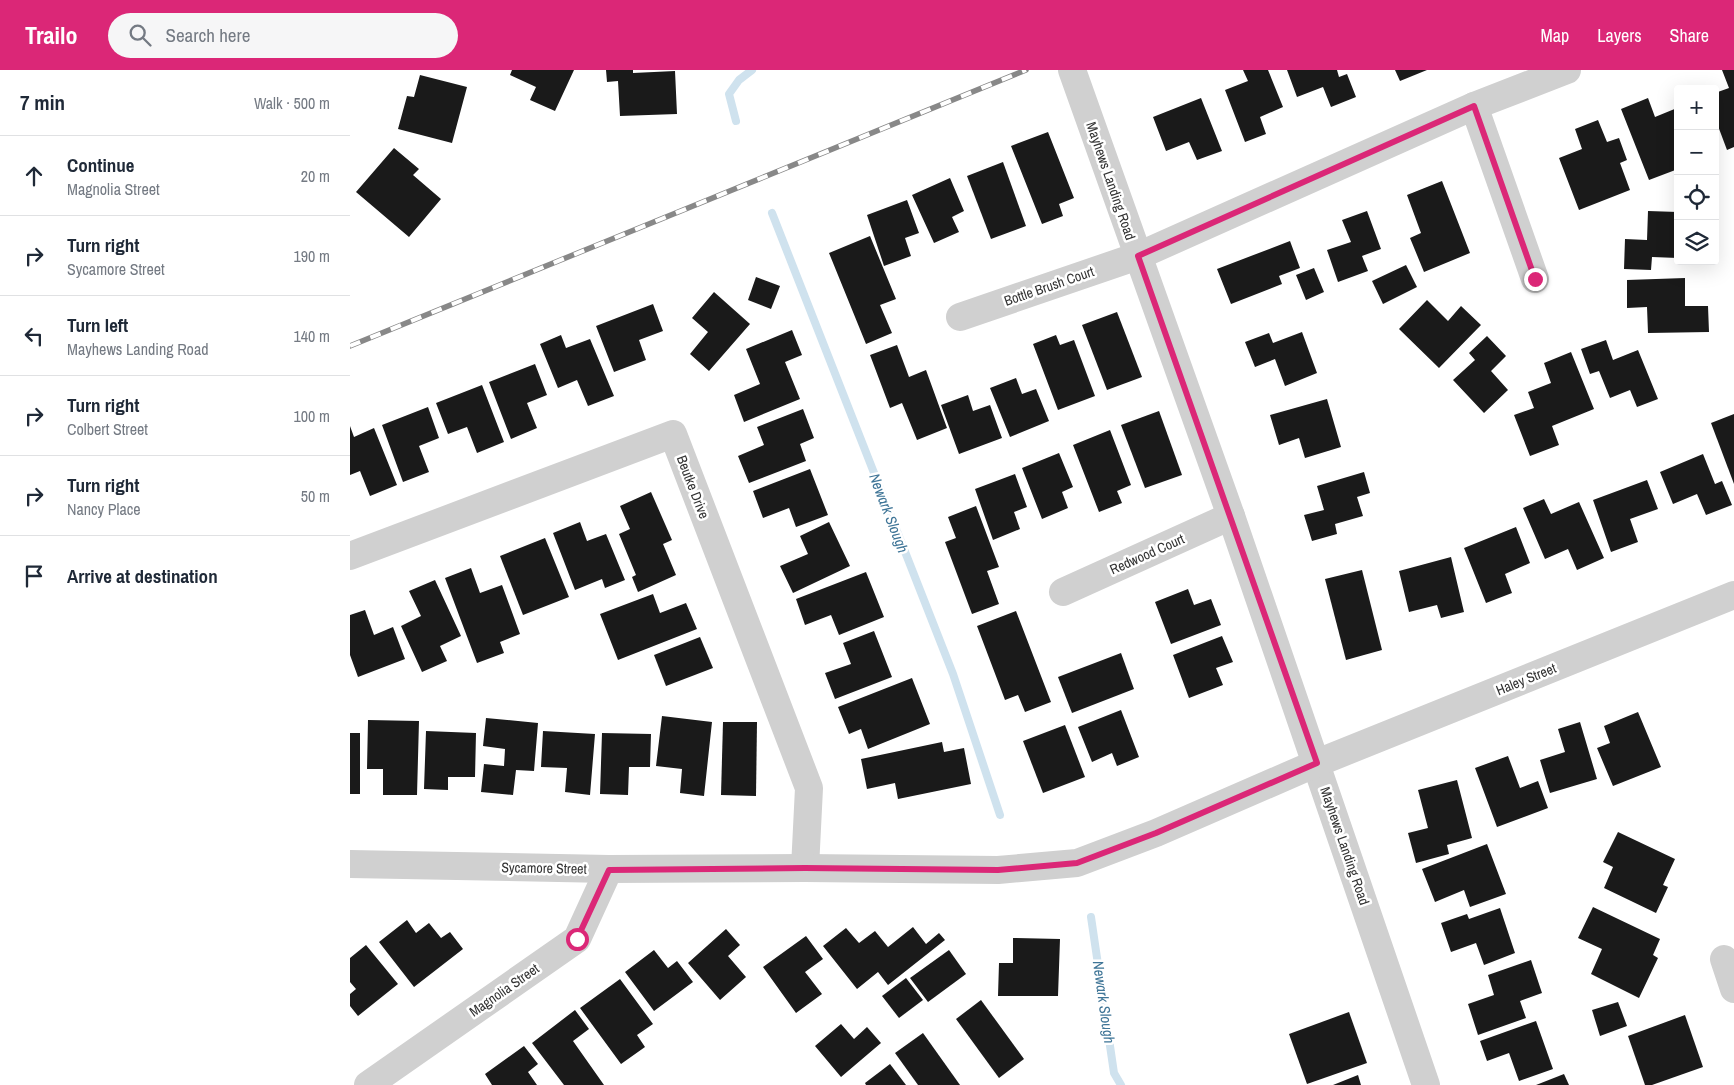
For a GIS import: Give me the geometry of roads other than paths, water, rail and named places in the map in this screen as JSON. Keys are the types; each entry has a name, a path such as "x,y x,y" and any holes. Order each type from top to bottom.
{"street":[{"name":"Mayhews Landing Road","path":"1072,70 1231,516 1426,1085"},
{"name":"Bottle Brush Court","path":"960,317 1138,256 1474,106 1567,70"},
{"path":"1474,106 1535,279"},
{"name":"Beutke Drive","path":"350,556 673,434 809,788 805,868"},
{"name":"Redwood Court","path":"1063,592 1231,516"},
{"name":"Haley Street","path":"1317,763 1734,595"},
{"name":"Sycamore Street","path":"350,864 609,870 805,868 998,870 1077,863 1156,833 1317,763"},
{"name":"Magnolia Street","path":"368,1085 577,939 609,870"},
{"path":"1724,959 1734,989"}],"waterway":[{"name":"Newark Slough","path":"736,121 729,94 739,80 752,70"},
{"name":"Newark Slough","path":"772,213 953,674 1000,815"},
{"name":"Newark Slough","path":"1091,917 1114,1073 1121,1085"}],"railway":[{"path":"350,346 1026,70"}]}
